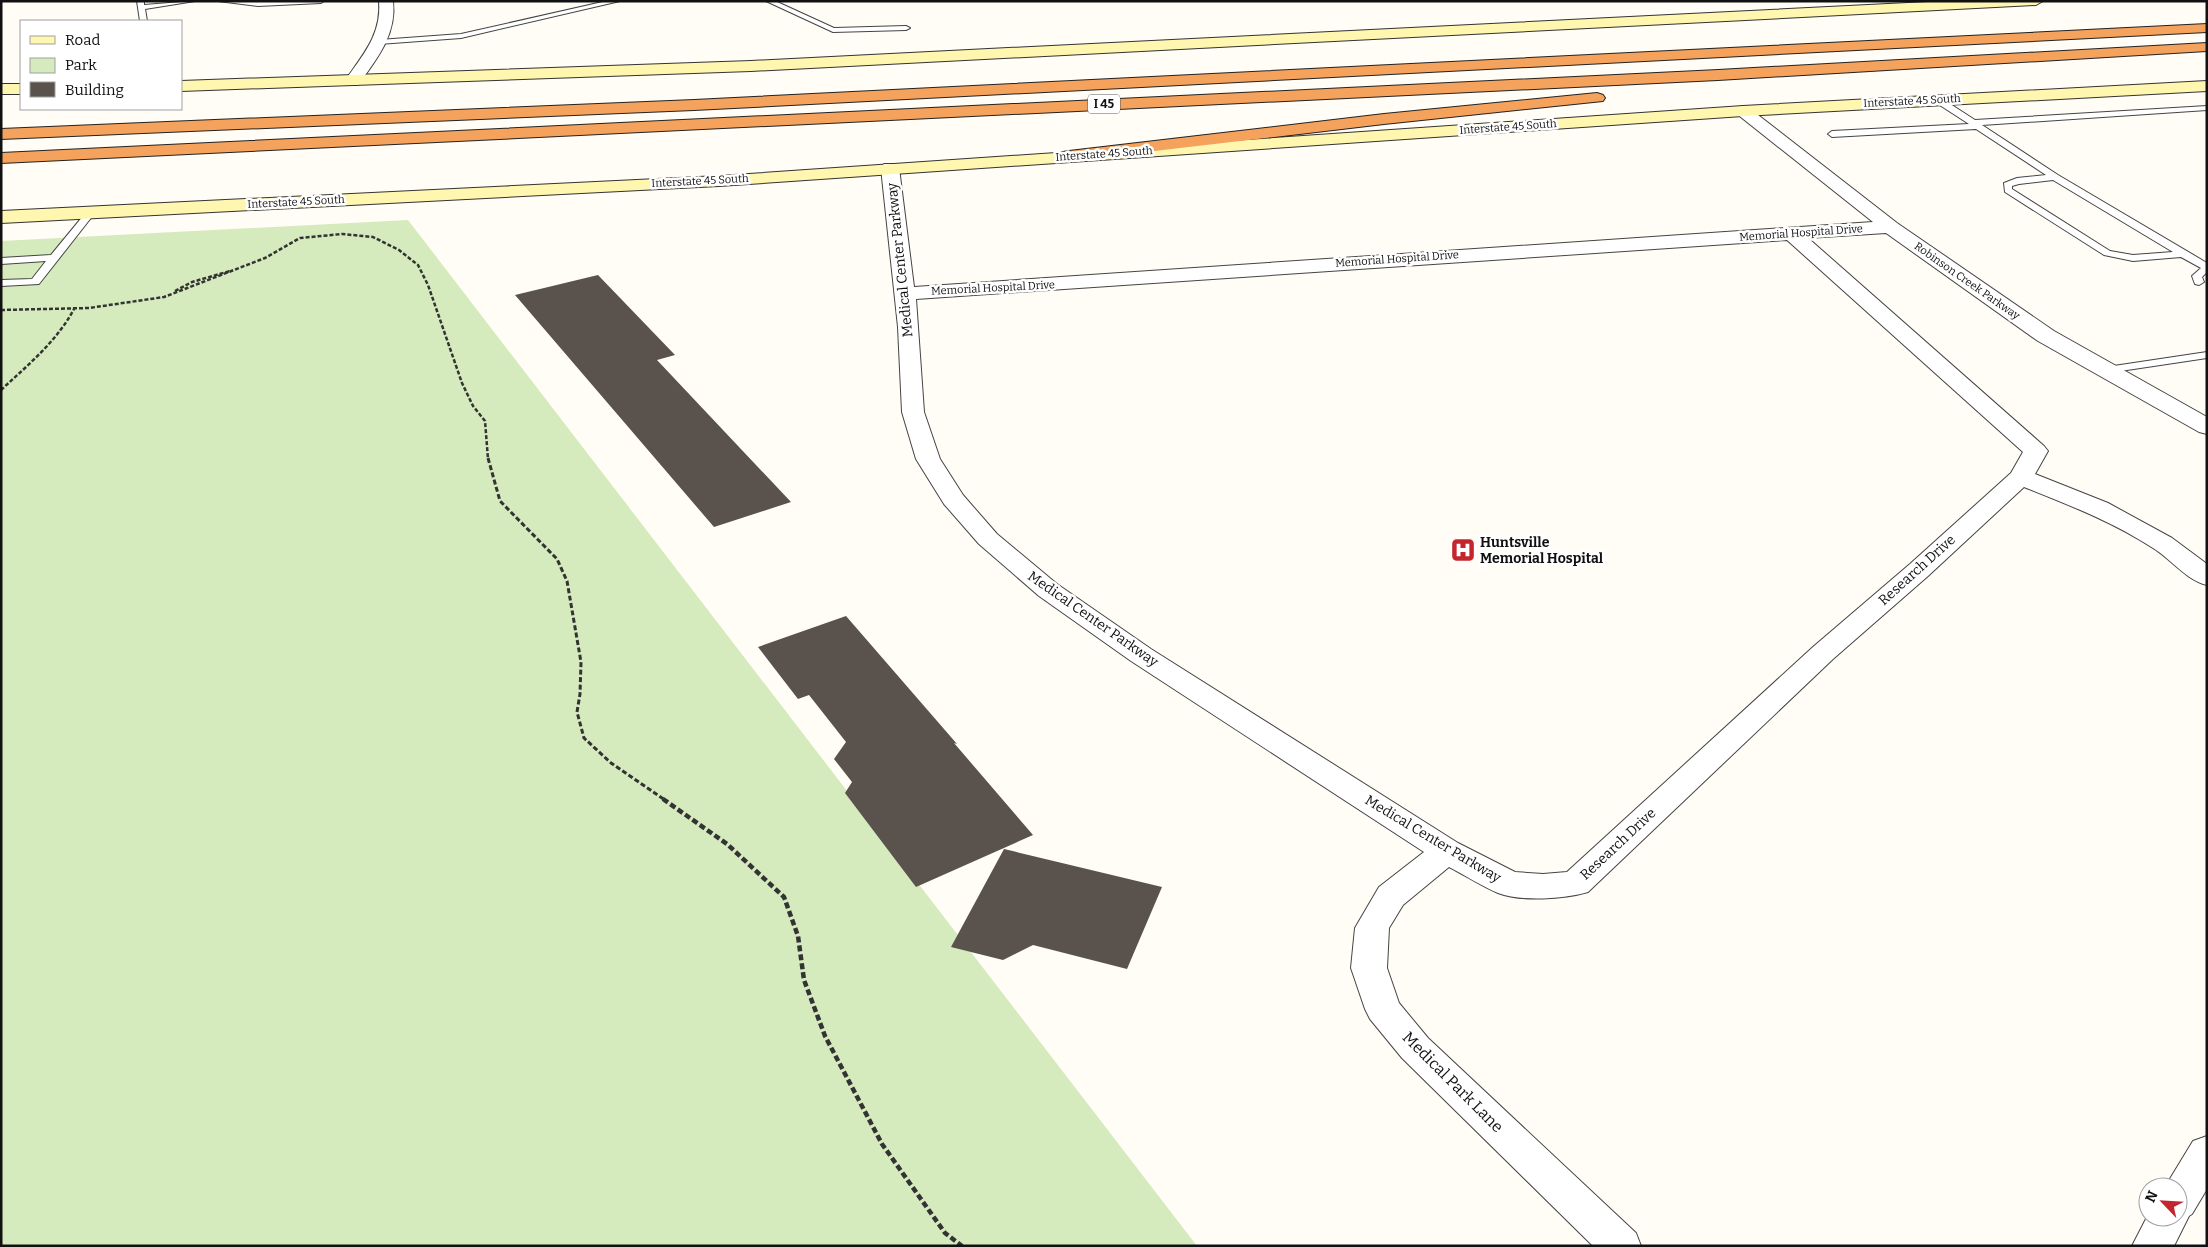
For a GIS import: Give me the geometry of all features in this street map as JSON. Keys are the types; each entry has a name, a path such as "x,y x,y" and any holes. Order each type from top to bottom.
{"highway":[{"name":"I 45","path":"1,134 694,105 2207,28"},
{"name":"I 45","path":"1,158 2207,49"},
{"path":"1628,95 1944,66 2207,49"},
{"path":"1070,156 1384,119 1608,97"}],"main road":[{"path":"182,86 352,82 751,66 2027,2"},
{"name":"Interstate 45 South","path":"1,216 719,180 1743,111 2207,86"},
{"path":"1,89 20,89"}],"street":[{"path":"352,82 379,42 386,26 389,13 386,1"},
{"name":"Robinson Creek Parkway","path":"1743,111 1890,227 2046,336 2207,427"},
{"name":"Medical Center Parkway","path":"890,168 909,327 913,412 928,459 953,499 988,540 1048,590 1141,655 1447,851 1508,884 1543,886"},
{"name":"Memorial Hospital Drive","path":"905,294 1890,227"},
{"name":"Research Drive","path":"1543,886 1576,883 1823,653 1919,570 2021,477 2036,451 1792,234"},
{"path":"2021,477 2115,516 2163,543 2207,577"},
{"name":"Medical Park Lane","path":"1447,851 1391,896 1372,928 1369,968 1383,1009 1415,1048 1621,1246"},
{"path":"2188,1185 2207,1153"},
{"path":"2152,1246 2163,1227"}],"lane":[{"path":"144,20 140,4 192,1"},
{"path":"221,1 258,4 321,1"},
{"path":"379,42 461,36 617,1"},
{"path":"769,1 833,30 906,28"},
{"path":"1938,100 2055,177 2207,267 2197,276 2200,282"},
{"path":"1832,134 2207,108"},
{"path":"2055,177 2017,181 2007,185 2006,188 2107,253 2133,258 2183,254"},
{"path":"1,284 35,282 91,212"},
{"path":"1,261 54,258"},
{"path":"2107,370 2207,355"}],"path":[{"path":"1,310 74,309 132,302 173,293 238,270 265,258 300,238 326,234 373,237 399,250 418,265 455,358 462,383 473,406 485,421 488,466 500,501 558,559 567,581 581,662 580,694 577,712 584,738 612,763 696,820 727,844 784,897 798,936 804,980 832,1052 882,1144 945,1233 962,1246"},
{"path":"1,390 35,359 59,333 74,309"}],"green space":[{"path":"408,220 1197,1246 1,1246 1,241"}],"building":[{"path":"598,275 675,355 657,360 791,502 714,527 515,295"},
{"path":"846,616 1033,835 916,887 845,793 852,782 834,759 846,742 809,695 798,699 758,647"},
{"path":"1004,849 1162,887 1127,969 1033,945 1003,960 951,947"}],"place":[{"name":"Huntsville Memorial Hospital","path":"1463,550"}]}
